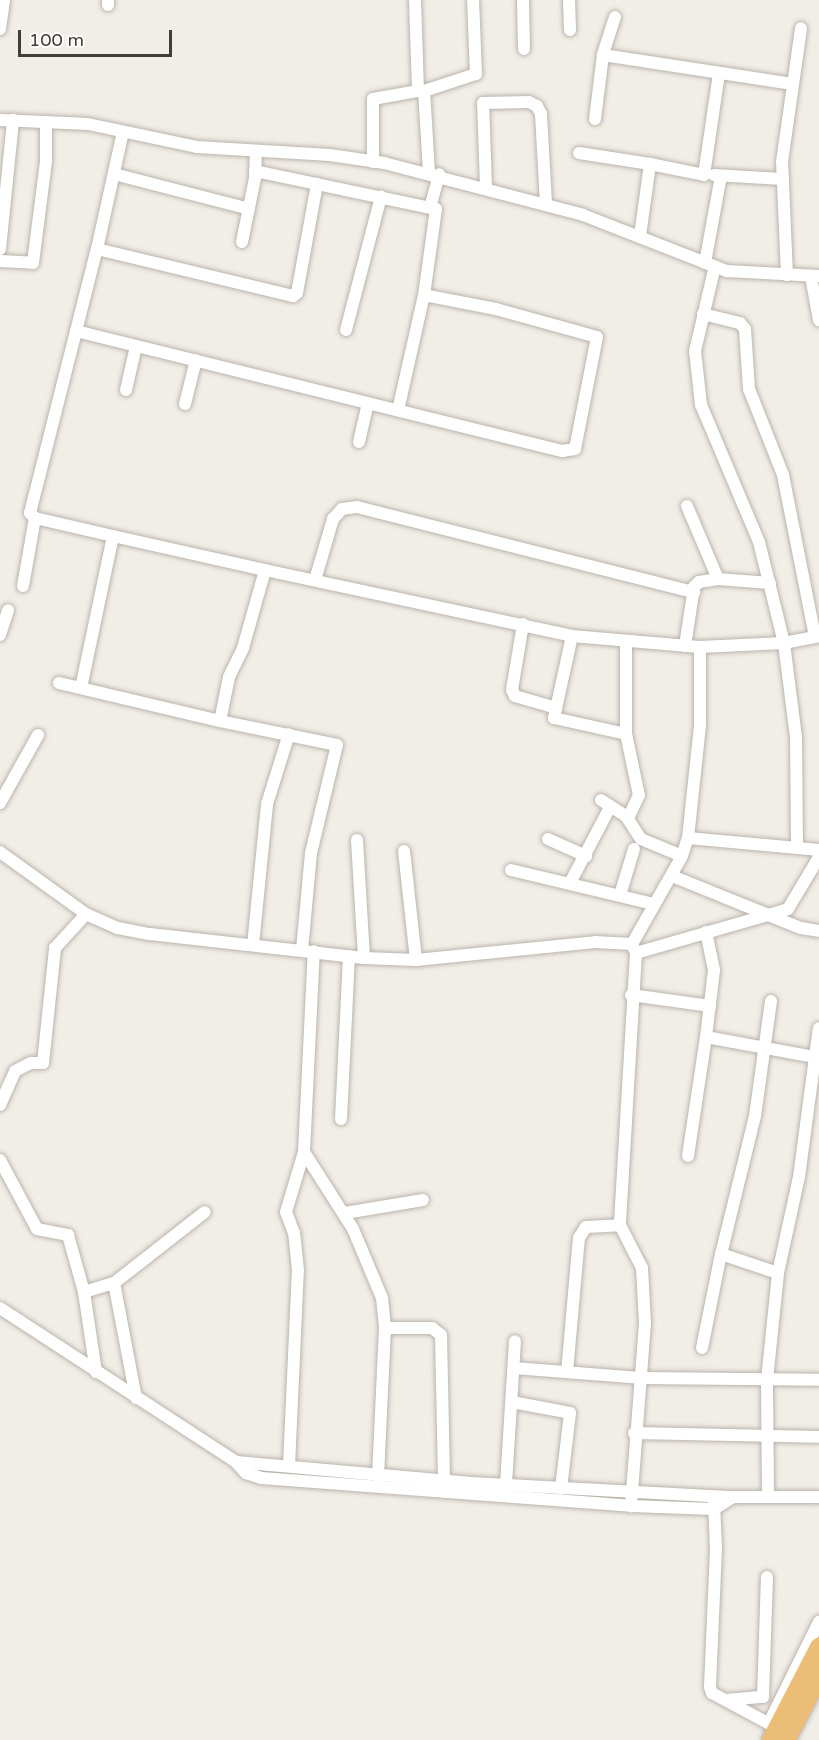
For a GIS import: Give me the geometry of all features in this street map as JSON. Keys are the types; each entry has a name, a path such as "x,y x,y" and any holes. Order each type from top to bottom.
{"highway":[{"path":"802,1695 819,1647"},
{"path":"778,1733 802,1695 819,1676"}],"street":[{"path":"0,28 4,0"},
{"path":"415,0 421,91 434,173 430,208"},
{"path":"373,162 373,99 421,91 476,74 473,0"},
{"path":"523,0 524,49"},
{"path":"569,0 570,30"},
{"path":"595,119 603,55 615,17"},
{"path":"787,275 783,179 801,28"},
{"path":"603,55 793,84"},
{"path":"704,175 719,72"},
{"path":"486,188 483,103 529,102 537,106 541,114 546,204"},
{"path":"0,249 6,120 88,124 197,147 330,155 434,173 546,204 640,236 710,264 815,277 819,320"},
{"path":"0,261 33,263 46,161 46,122"},
{"path":"23,586 35,518 30,507 97,249 123,132"},
{"path":"242,242 255,171 255,152"},
{"path":"579,153 704,175 783,179"},
{"path":"640,236 650,164"},
{"path":"255,171 436,209 424,294 398,410"},
{"path":"114,174 249,209"},
{"path":"721,176 703,314 694,351 701,405 759,542 784,642 796,736 796,848"},
{"path":"97,249 293,296 297,293 317,184"},
{"path":"346,330 381,197"},
{"path":"76,331 561,451 575,449 597,337 496,309 424,294"},
{"path":"35,518 572,636 626,643 700,647 784,642 817,637 783,475 749,389 745,328 740,323 703,314"},
{"path":"126,390 136,346"},
{"path":"185,404 196,360"},
{"path":"359,442 368,403"},
{"path":"687,506 718,579"},
{"path":"315,580 333,519 342,509 357,507 694,592"},
{"path":"81,688 113,536"},
{"path":"220,721 229,677 243,648 265,570"},
{"path":"685,646 694,592 699,582 718,579 770,583"},
{"path":"0,635 8,610"},
{"path":"523,624 512,690 515,696 556,708"},
{"path":"572,636 555,719 626,734"},
{"path":"626,643 626,734 639,795 628,819"},
{"path":"632,1506 634,1433 645,1323 642,1268 620,1225 626,1175 634,952 654,904 672,876 688,838 700,725 700,647"},
{"path":"59,683 220,721 337,745 311,853 310,990 304,1152 288,1196 286,1212 294,1233 298,1270 290,1466"},
{"path":"253,945 267,804 289,734"},
{"path":"0,803 38,735"},
{"path":"570,883 586,856 606,803 628,819 641,839 682,856"},
{"path":"688,838 819,850"},
{"path":"549,839 586,856"},
{"path":"357,840 364,958"},
{"path":"620,894 634,849"},
{"path":"404,851 416,960"},
{"path":"0,852 83,916 118,928 349,960 364,958 416,960 595,942 634,952 708,936 779,917 788,909 819,857"},
{"path":"511,870 620,894 654,904"},
{"path":"672,876 779,917 801,928 819,931"},
{"path":"0,1105 15,1071 43,1063 55,948 70,928 83,916"},
{"path":"688,1156 710,1006 713,954 708,936"},
{"path":"341,1119 345,994 349,960"},
{"path":"631,995 710,1006"},
{"path":"702,1348 721,1254 755,1116 771,1001"},
{"path":"768,1496 765,1437 767,1380 778,1273 799,1177 819,1028"},
{"path":"706,1037 814,1057"},
{"path":"304,1152 345,1213 377,1280 385,1329 378,1476"},
{"path":"0,1160 37,1229 68,1235 84,1292 96,1372"},
{"path":"345,1213 423,1200"},
{"path":"84,1292 114,1283 205,1212"},
{"path":"567,1372 579,1238 586,1227 620,1225"},
{"path":"721,1254 778,1273"},
{"path":"114,1283 136,1398"},
{"path":"0,1308 236,1462 246,1473 261,1478 632,1506 714,1502 733,1497 819,1497"},
{"path":"385,1329 432,1328 441,1335 444,1481"},
{"path":"506,1484 515,1341"},
{"path":"514,1368 640,1378 819,1380"},
{"path":"512,1402 570,1413 561,1488"},
{"path":"634,1433 819,1437"},
{"path":"236,1462 444,1481 632,1490 714,1502"},
{"path":"714,1502 709,1681 712,1693 778,1733 819,1622"},
{"path":"726,1700 764,1697 767,1577"}]}
